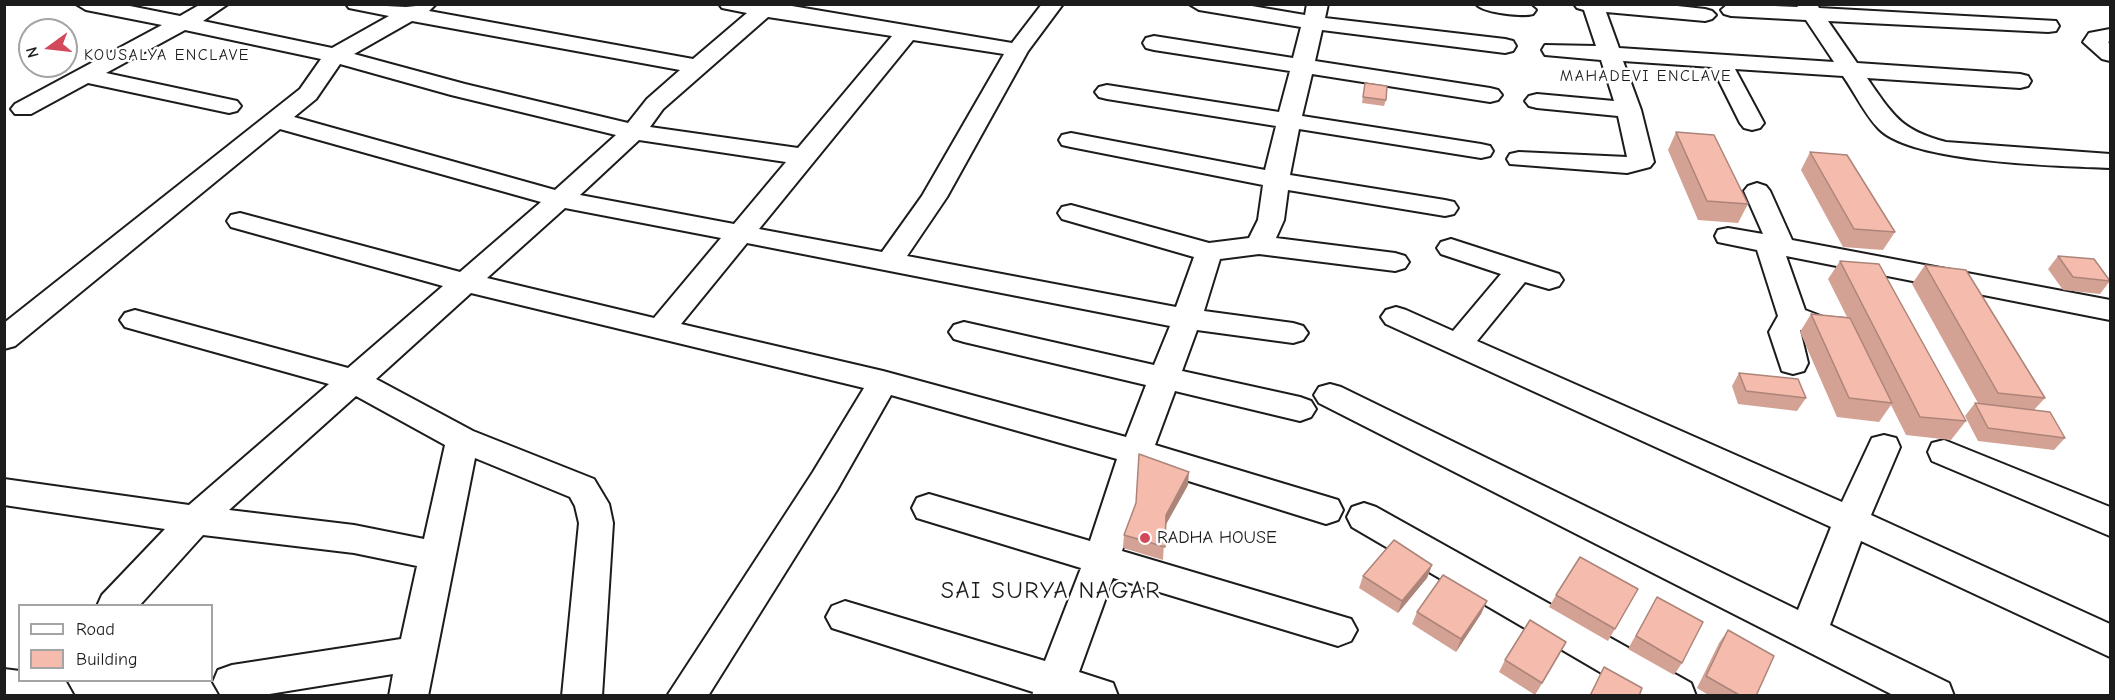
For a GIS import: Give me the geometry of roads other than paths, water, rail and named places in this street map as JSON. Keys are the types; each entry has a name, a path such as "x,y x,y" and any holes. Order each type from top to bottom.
{"street":[{"path":"86,4 303,47 459,90 634,132 805,157"},
{"path":"23,110 218,4"},
{"path":"356,4 419,9 698,66"},
{"path":"729,4 766,8 906,34 1018,50"},
{"path":"889,262 934,197 1018,50 1053,4"},
{"path":"1199,4 1316,14 1505,46"},
{"path":"1486,4 1526,10"},
{"path":"1519,159 1636,165 1641,162 1629,110 1612,55 1589,5 1705,15"},
{"path":"118,604 195,520 634,132 655,104 766,8"},
{"path":"4,339 308,94 334,56 419,9"},
{"path":"1731,10 1809,10 2048,26"},
{"path":"1809,10 1888,126 1914,141 1946,150 2110,161"},
{"path":"1259,245 1271,220 1276,180 1289,120 1316,14"},
{"path":"661,329 906,34"},
{"path":"2110,35 2097,38 2094,42 2110,54"},
{"path":"1154,43 1490,95"},
{"path":"1553,50 2020,81"},
{"path":"1720,61 1752,123"},
{"path":"86,76 229,106"},
{"path":"1107,92 1481,150"},
{"path":"1537,100 1629,110"},
{"path":"276,120 560,198 1187,319 1293,333"},
{"path":"1071,140 1276,180 1445,208"},
{"path":"1757,191 1793,316 1784,332 1793,363"},
{"path":"1071,213 1209,252 1259,245 1395,262"},
{"path":"240,221 464,282 883,382 1136,452 1326,510"},
{"path":"1728,236 1869,280 1893,293"},
{"path":"1451,248 1549,280"},
{"path":"1053,689 1102,559 1136,452 1187,319 1209,252"},
{"path":"1774,252 2110,310"},
{"path":"1458,345 1520,270"},
{"path":"1793,316 1844,336 1860,363"},
{"path":"1396,317 1851,521 2110,641"},
{"path":"135,320 352,380 462,440 535,467 582,488 592,504 596,523 582,696"},
{"path":"964,332 1163,379 1315,402 1808,633 1935,696"},
{"path":"687,696 825,481 883,382"},
{"path":"408,696 462,440"},
{"path":"1808,633 1851,521 1884,447"},
{"path":"1944,452 2110,522"},
{"path":"4,492 195,520 354,539 438,556"},
{"path":"929,508 1338,630"},
{"path":"1364,517 1677,696"},
{"path":"845,617 1053,689 1099,696"},
{"path":"232,682 418,653"}],"place":[{"name":"RADHA HOUSE","path":"1145,538"}],"district":[{"name":"KOUSALYA ENCLAVE","path":"167,55"},
{"name":"MAHADEVI ENCLAVE","path":"1646,76"},
{"name":"SAI SURYA NAGAR","path":"1051,591"}]}
